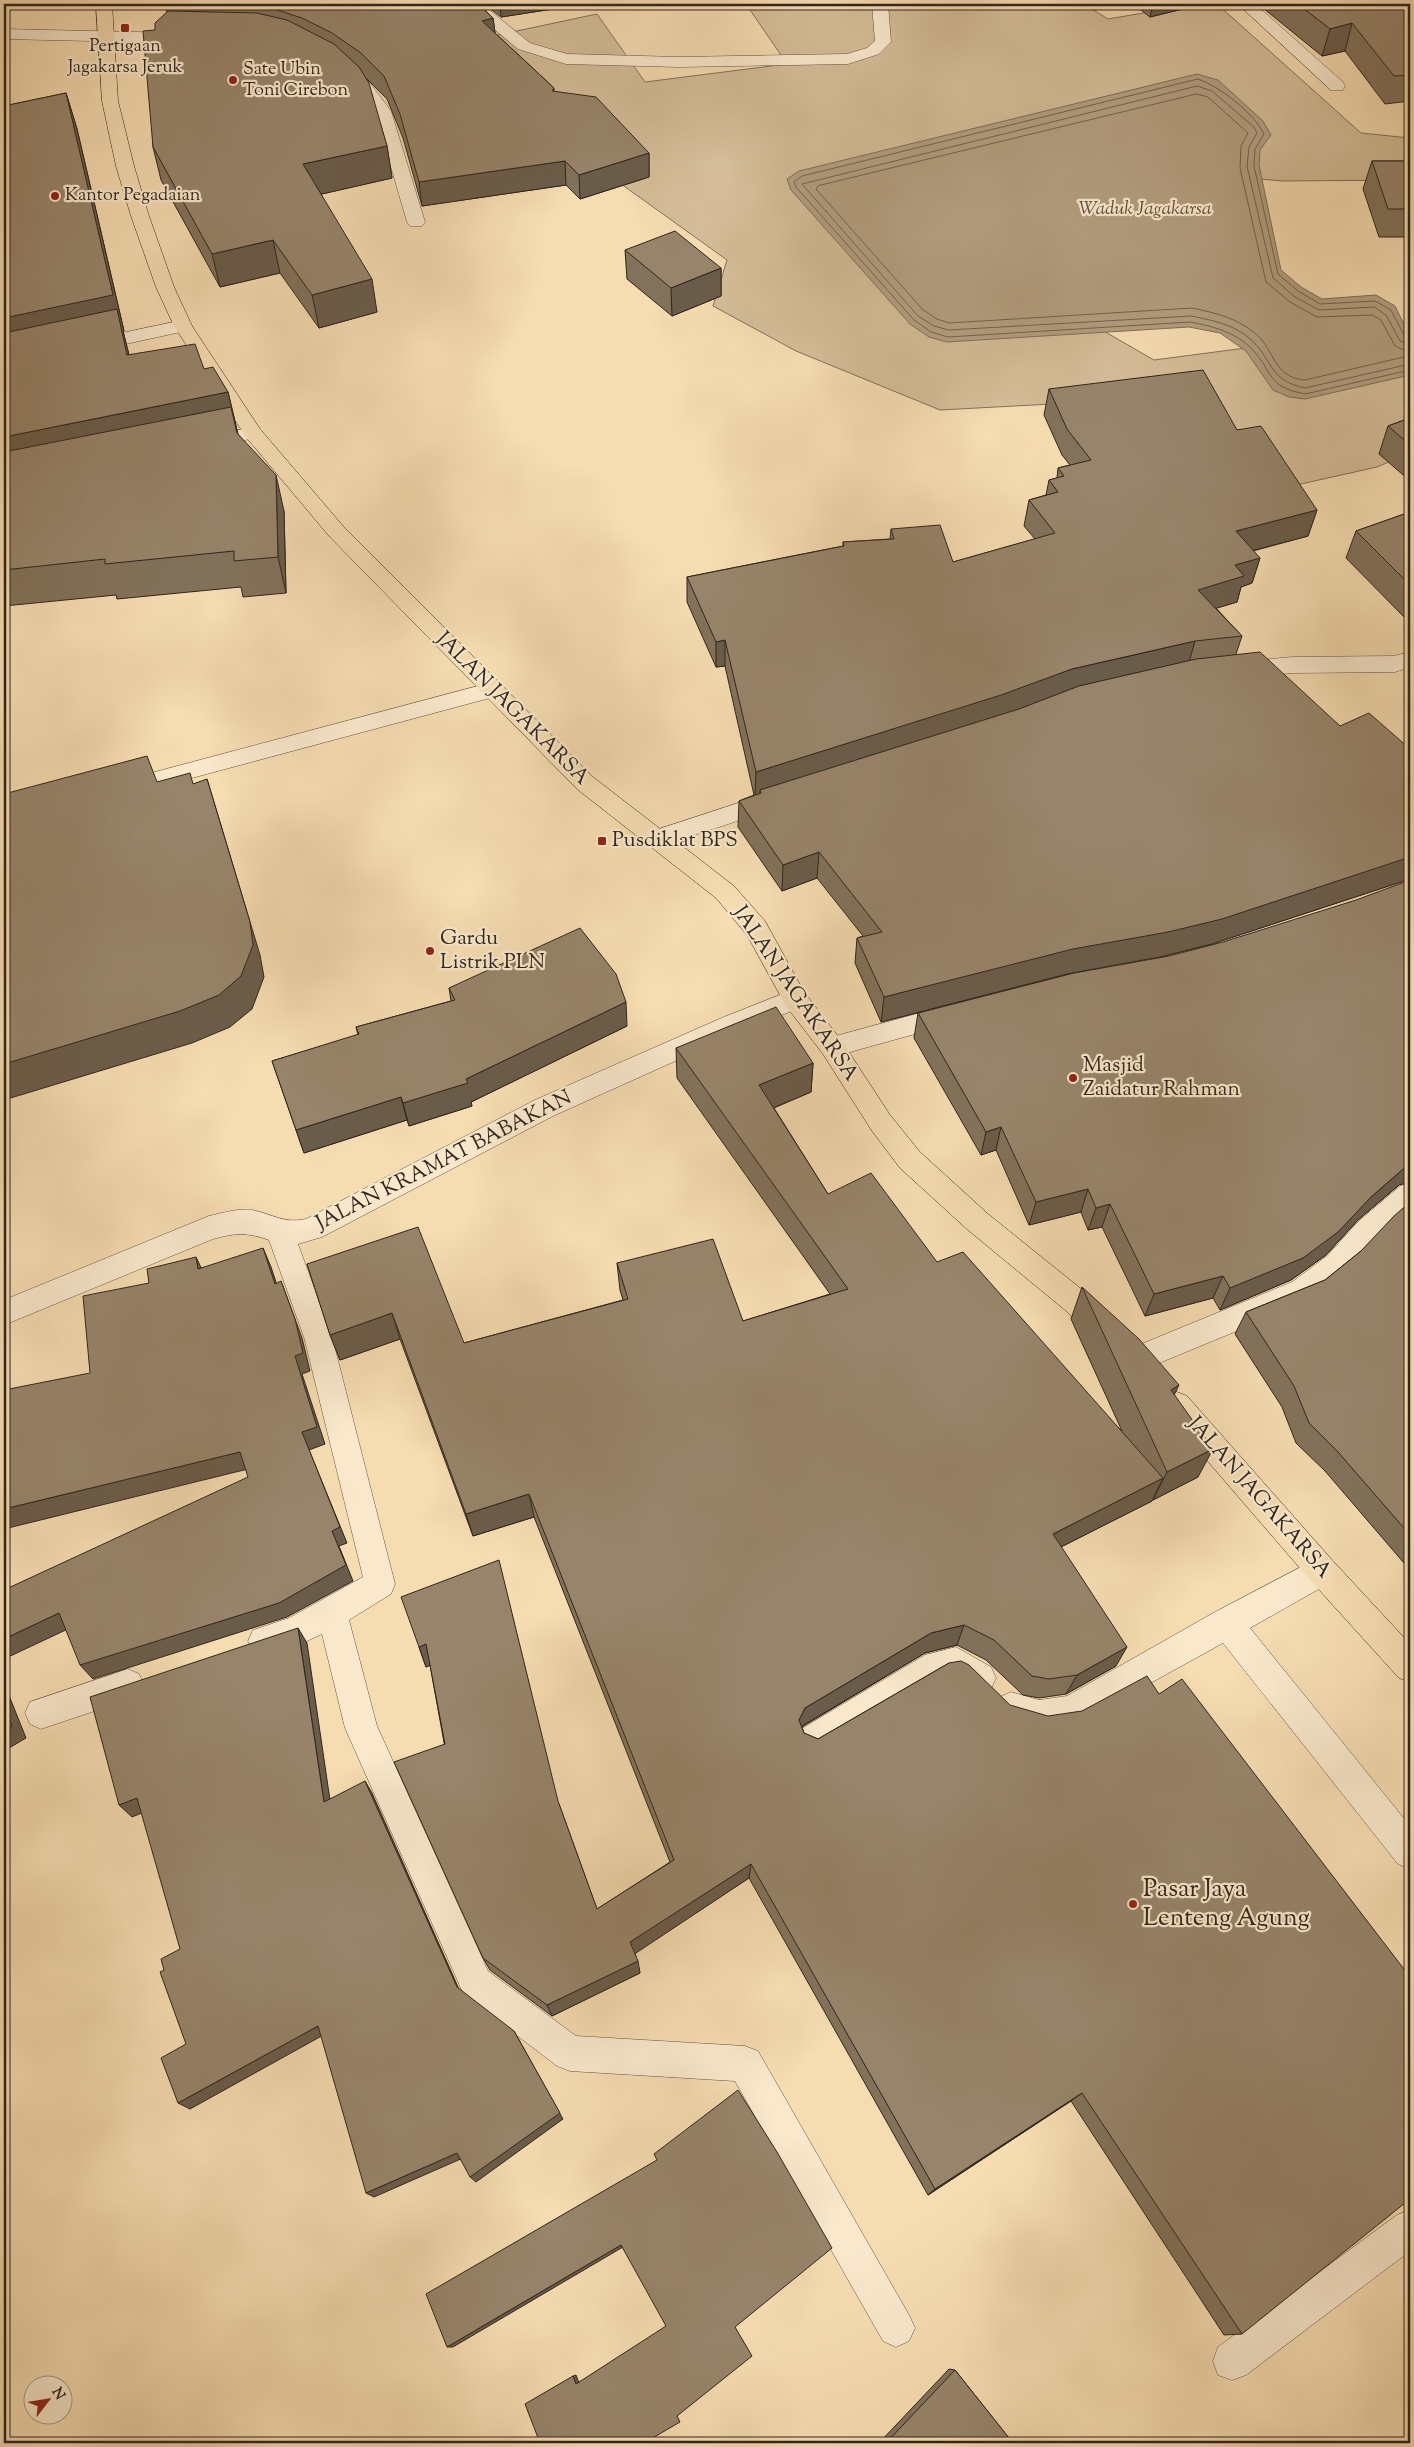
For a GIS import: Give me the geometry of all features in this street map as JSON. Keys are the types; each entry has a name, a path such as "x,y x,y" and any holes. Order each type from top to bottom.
{"main road":[{"name":"JALAN JAGAKARSA","path":"104,4 110,101 124,166 165,287 183,326 253,432 336,531 585,783 725,892 756,928 795,999 832,1047 881,1123 910,1160 978,1222 1075,1300 1150,1374 1322,1571 1410,1667"}],"street":[{"path":"472,4 524,46 540,52 566,59 679,62 848,59 873,51 883,42 880,4"},
{"path":"1246,4 1337,86"},
{"path":"4,34 194,38"},
{"path":"338,67 364,87 383,111 416,222"},
{"path":"70,350 183,326"},
{"path":"185,446 253,432"},
{"path":"1216,673 1292,665 1395,664 1410,659"},
{"path":"100,795 493,690"},
{"path":"655,839 795,794"},
{"name":"JALAN KRAMAT BABAKAN","path":"4,1313 209,1228 233,1222 252,1222 280,1232 299,1232 312,1229 544,1108 733,1024 795,999"},
{"path":"832,1047 978,1008"},
{"path":"1150,1374 1302,1291 1337,1264 1369,1228 1410,1194"},
{"path":"237,1650 294,1632 332,1614 380,1584 318,1336 280,1232"},
{"path":"814,1739 936,1666 956,1662 974,1672 1014,1711 1039,1716 1071,1711 1322,1571"},
{"path":"332,1614 361,1728 476,1983 570,2053 745,2064 896,2328"},
{"path":"1226,1623 1410,1852"},
{"path":"41,1713 153,1677"},
{"path":"1232,2361 1410,2228"}],"shaded area":[{"path":"746,4 1084,4 1108,19 1196,4 1217,4 1361,133 1410,138 1410,180 1283,181 1166,171 1081,318 1154,360 1307,340 1410,337 1410,453 1377,467 1265,492 1052,404 940,410 796,351 713,306 727,260 589,161 441,47 597,14 645,82 787,64"}],"water":[{"name":"Waduk Jagakarsa","path":"1197,74 1218,80 1263,121 1271,135 1260,150 1259,165 1281,270 1301,287 1322,299 1376,295 1395,306 1410,337 1410,375 1305,399 1289,397 1273,390 1246,351 1220,333 1189,327 947,342 929,337 910,324 791,190 787,179 799,171"}],"building":[{"path":"166,4 478,4 493,18 482,21 554,88 552,91 596,97 649,153 579,175 565,161 419,182 400,114 384,76 361,53 332,33 302,18 274,9 167,6"},
{"path":"1298,4 1410,4 1410,75 1394,76 1352,23 1330,29"},
{"path":"168,11 257,13 287,20 334,44 359,67 369,83 387,146 303,164 372,279 312,295 273,240 212,254 153,147 143,31 155,30 155,23"},
{"path":"66,93 113,295 4,318 4,106"},
{"path":"1372,161 1410,161 1410,209 1388,209"},
{"path":"675,231 721,268 671,288 625,250"},
{"path":"117,309 127,355 195,344 204,369 213,367 228,392 4,437 4,333"},
{"path":"1203,370 1237,430 1261,426 1317,510 1236,531 1260,558 1235,565 1244,576 1198,590 1242,636 1195,641 1072,669 1001,695 756,772 725,640 716,642 687,577 844,546 843,542 894,539 891,529 940,525 953,562 1055,533 1029,500 1058,492 1049,480 1064,476 1058,468 1091,460 1067,429 1049,389"},
{"path":"231,407 237,433 276,475 278,557 234,561 234,551 105,564 105,559 4,570 4,452"},
{"path":"1410,418 1410,445 1388,426"},
{"path":"1410,512 1410,585 1356,531"},
{"path":"1260,652 1340,726 1369,713 1410,749 1410,857 1222,919 1168,932 1073,949 884,997 857,938 882,932 819,852 783,865 739,801 761,793 760,790 1019,709 1079,686 1196,659"},
{"path":"147,756 157,782 190,773 193,784 207,779 250,922 253,945 241,976 219,995 180,1011 4,1064 4,794"},
{"path":"1410,880 1410,1163 1371,1197 1338,1232 1303,1258 1230,1288 1223,1276 1154,1294 1110,1204 1096,1208 1088,1189 1036,1202 1001,1127 986,1132 918,1013 1074,973 1169,956 1223,942 1356,900"},
{"path":"580,928 616,974 626,1002 466,1079 468,1083 403,1103 401,1097 296,1130 272,1061 359,1034 356,1027 455,1000 449,988"},
{"path":"776,1007 813,1063 759,1085 828,1194 871,1173 937,1262 963,1252 1163,1478 1053,1534 1127,1647 1077,1675 1049,1679 1032,1676 994,1640 964,1625 931,1633 805,1708 799,1720 804,1733 818,1739 949,1663 961,1661 969,1665 1010,1705 1048,1716 1082,1711 1147,1676 1159,1694 1182,1679 1410,1977 1410,2199 1242,2334 1082,2093 935,2189 751,1864 630,1942 638,1961 547,2005 483,1958 394,1762 445,1744 426,1644 419,1647 401,1597 499,1560 558,1801 597,1909 674,1860 529,1494 466,1514 392,1313 330,1335 307,1264 418,1227 464,1343 628,1299 617,1263 713,1239 743,1321 848,1289 676,1048"},
{"path":"1410,1202 1410,1535 1338,1452 1309,1423 1294,1386 1246,1312 1325,1280 1361,1251"},
{"path":"263,1248 275,1284 281,1281 295,1319 303,1353 295,1356 317,1427 302,1432 340,1527 332,1531 346,1565 279,1603 80,1665 59,1613 4,1639 4,1590 248,1477 240,1452 4,1509 4,1390 90,1373 83,1296 149,1283 147,1269 196,1257 198,1269"},
{"path":"1082,1287 1139,1339 1179,1385 1171,1390 1213,1449 1167,1472"},
{"path":"298,1628 324,1802 365,1781 457,1987 514,2031 560,2113 470,2177 457,2153 366,2193 318,2026 178,2103 161,2058 186,2044 160,1972 164,1970 161,1959 180,1949 137,1798 119,1805 90,1697"},
{"path":"4,1705 12,1726 4,1730"},
{"path":"738,2090 777,2152 832,2248 735,2327 752,2356 677,2416 680,2422 644,2443 540,2443 525,2404 573,2376 576,2384 666,2326 621,2245 447,2347 426,2294 657,2160 654,2154"},
{"path":"955,2370 1013,2443 886,2443"}],"place":[{"name":"Pertigaan Jagakarsa Jeruk","path":"125,28"},
{"name":"Sate Ubin Toni Cirebon","path":"233,80"},
{"name":"Kantor Pegadaian","path":"55,196"},
{"name":"Pusdiklat BPS","path":"602,841"},
{"name":"Gardu Listrik PLN","path":"430,951"},
{"name":"Masjid Zaidatur Rahman","path":"1073,1078"},
{"name":"Pasar Jaya Lenteng Agung","path":"1133,1904"}]}
